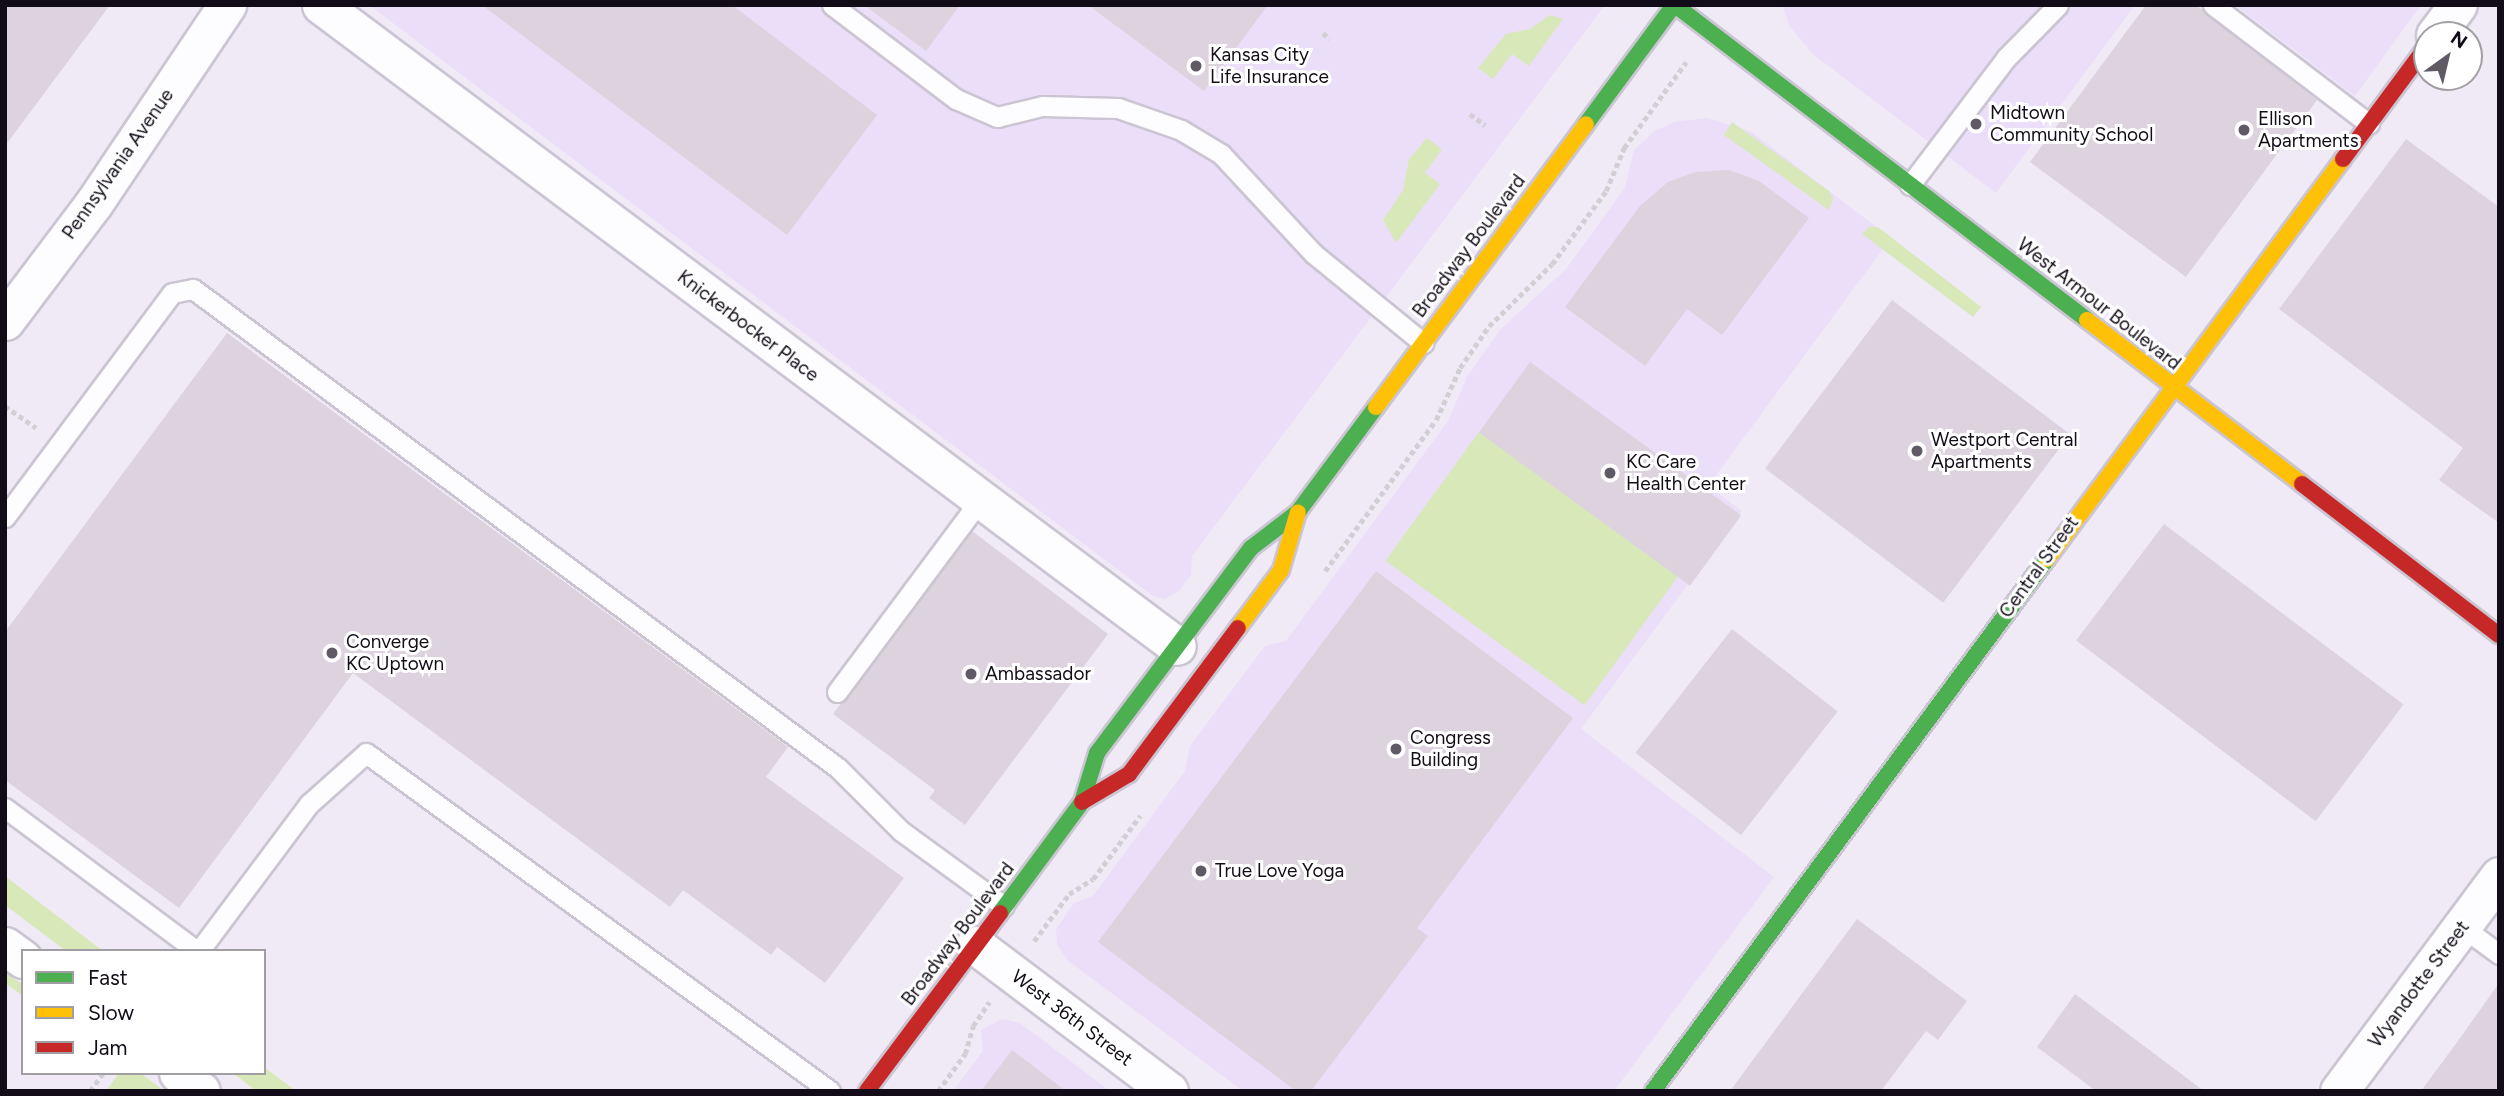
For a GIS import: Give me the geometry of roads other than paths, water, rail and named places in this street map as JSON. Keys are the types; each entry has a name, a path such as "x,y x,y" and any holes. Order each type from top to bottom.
{"main road":[{"name":"West Armour Boulevard","path":"1674,5 2499,635"},
{"name":"Broadway Boulevard","path":"867,1091 1082,802 1097,753 1251,548 1298,512 1674,5"},
{"name":"Central Street","path":"1653,1091 2413,65"},
{"name":"Broadway Boulevard","path":"1082,802 1129,774 1234,634 1281,570 1292,544 1298,512"}],"street":[{"name":"Pennsylvania Avenue","path":"5,321 94,202 227,5"},
{"name":"Knickerbocker Place","path":"321,5 1177,646"},
{"path":"2446,21 2458,5"},
{"name":"Wyandotte Street","path":"2339,1091 2499,876"},
{"path":"5,946 21,958"},
{"name":"West 36th Street","path":"975,946 1169,1091"},
{"path":"181,1075 201,1091"}],"lane":[{"path":"832,5 956,99 997,117 1042,106 1118,108 1181,130 1222,154 1314,254 1423,343"},
{"path":"1910,185 2006,58 2058,5"},
{"path":"2213,5 2369,124"},
{"path":"5,517 172,293 193,289 838,768 901,831 1004,906"},
{"path":"837,692 981,500"},
{"path":"200,949 309,804 366,753 830,1091"},
{"path":"5,808 195,949"},
{"path":"2462,926 2499,954"}],"place":[{"name":"Kansas City Life Insurance","path":"1196,66"},
{"name":"Midtown Community School","path":"1976,124"},
{"name":"Ellison Apartments","path":"2244,130"},
{"name":"Westport Central Apartments","path":"1917,451"},
{"name":"KC Care Health Center","path":"1610,473"},
{"name":"Converge KC Uptown","path":"332,653"},
{"name":"Ambassador","path":"971,674"},
{"name":"Congress Building","path":"1396,749"},
{"name":"True Love Yoga","path":"1201,871"}]}
